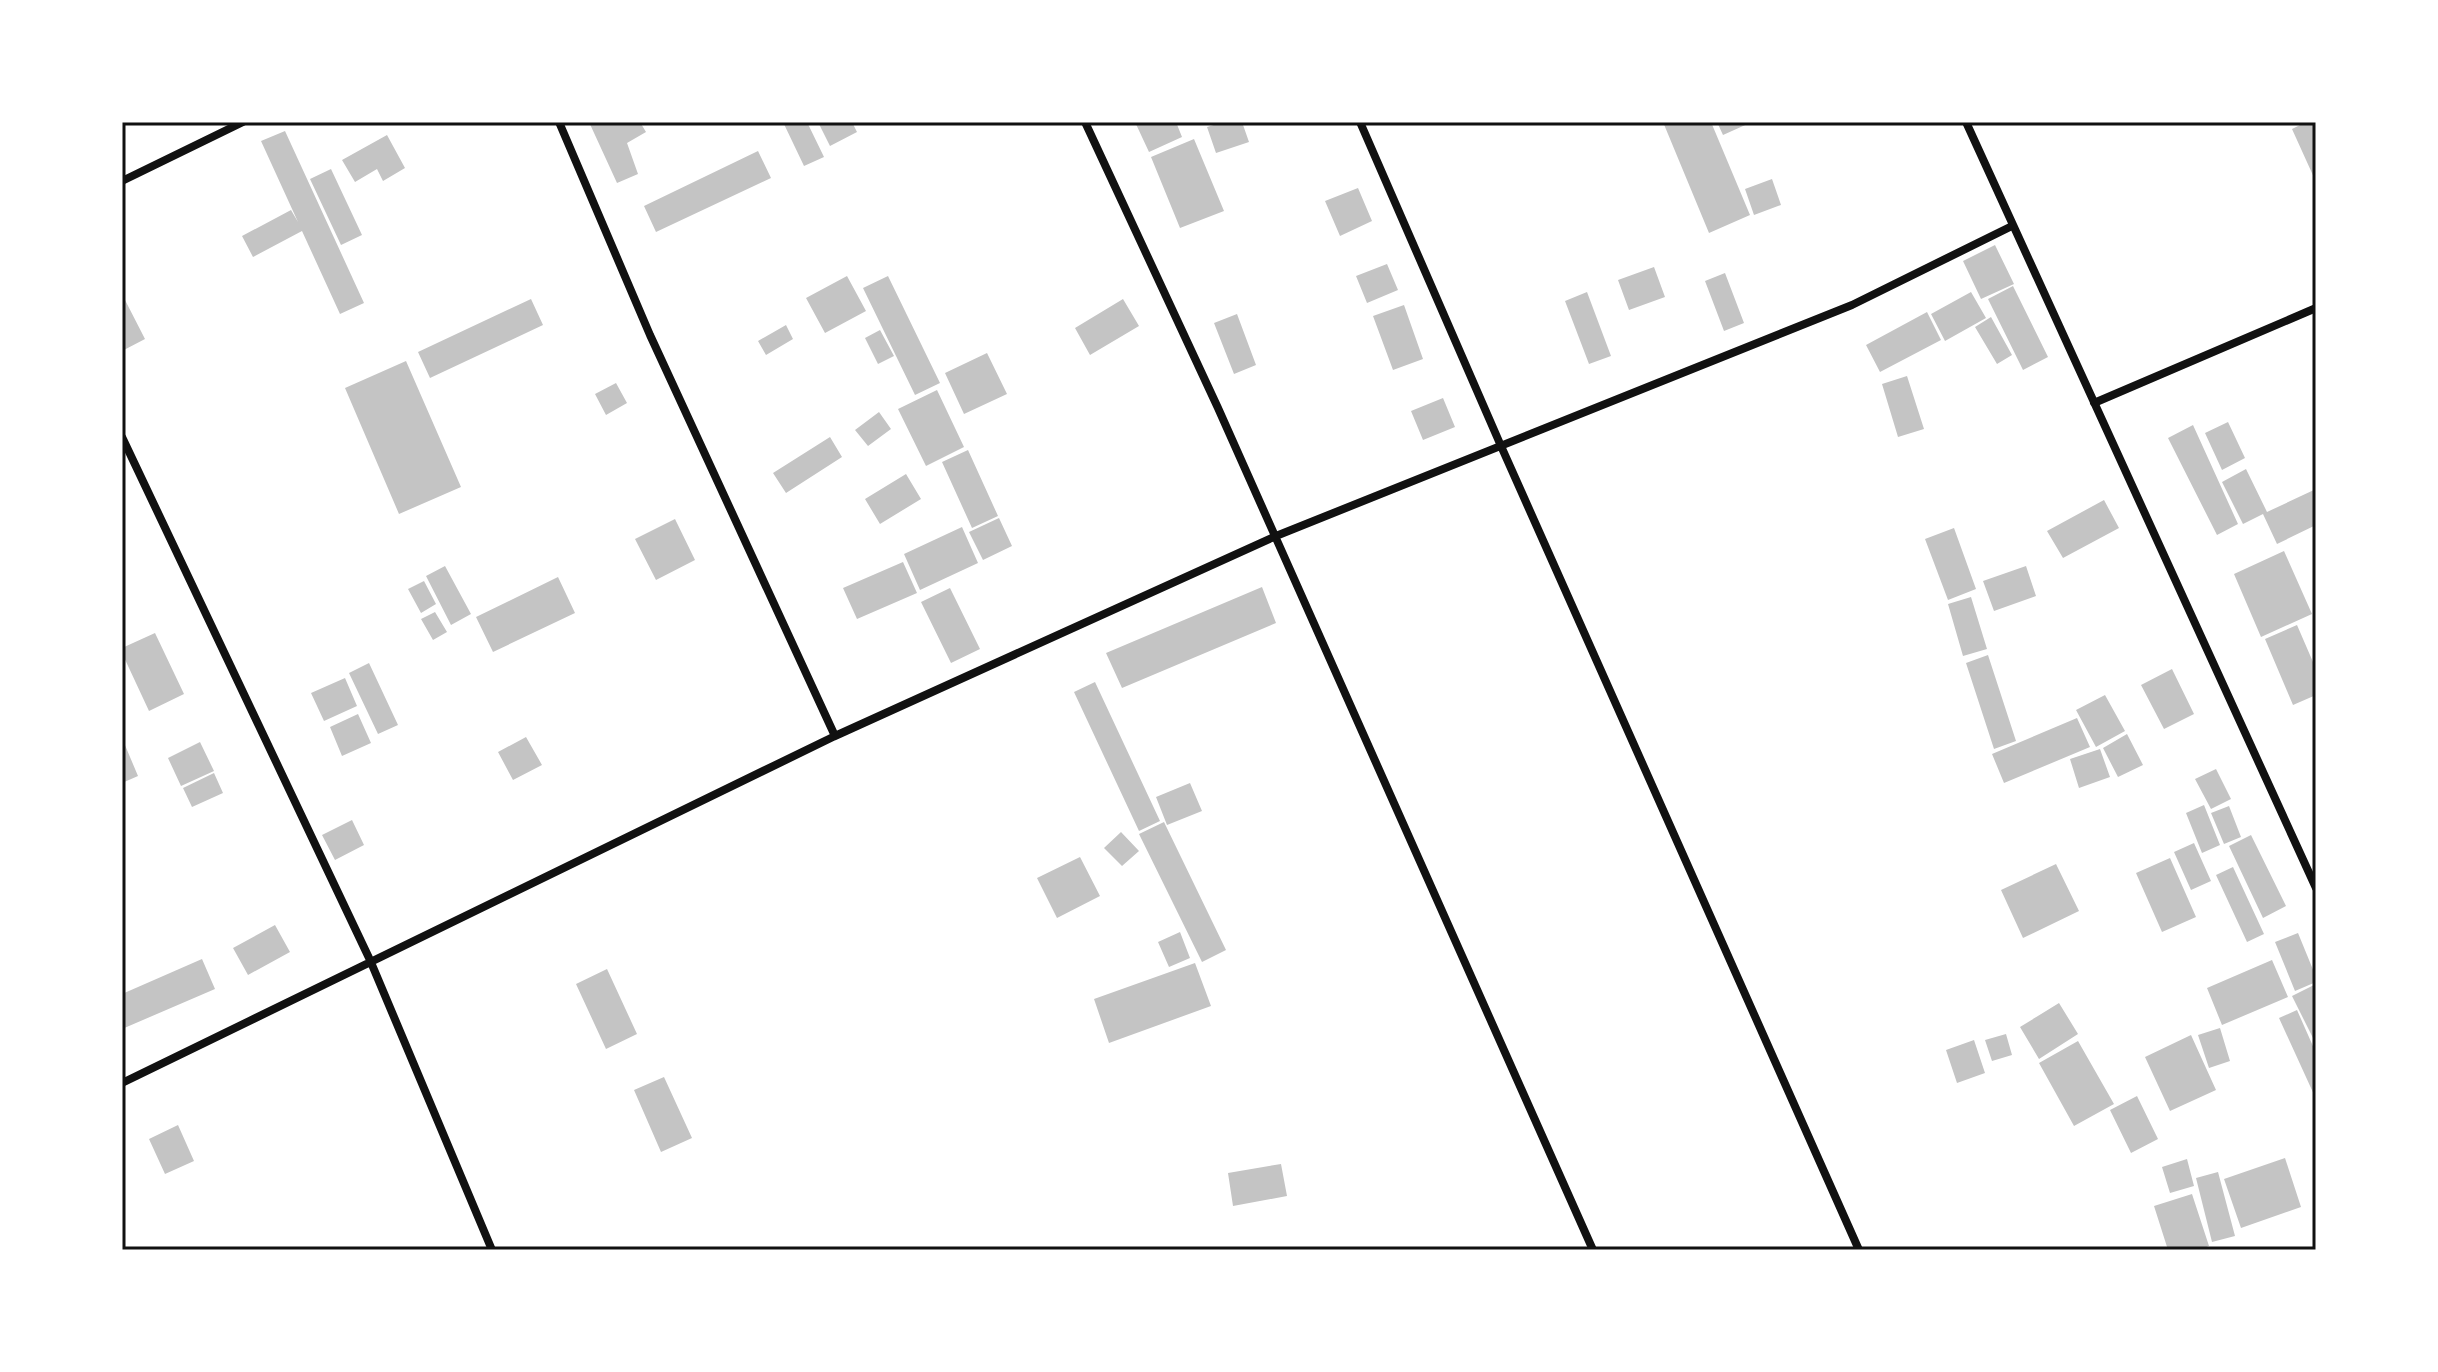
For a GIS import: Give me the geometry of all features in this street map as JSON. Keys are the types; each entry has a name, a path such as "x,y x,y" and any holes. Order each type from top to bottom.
{"street":[{"path":"122,181 243,122"},
{"path":"559,122 650,335 835,736"},
{"path":"1085,122 1276,536 1593,1250"},
{"path":"1360,122 1859,1250"},
{"path":"1966,122 2316,888"},
{"path":"122,1083 835,736 1276,536 1852,305 2012,226"},
{"path":"2094,403 2316,308"},
{"path":"122,437 370,960 492,1250"}],"building":[{"path":"589,122 640,122 646,132 627,143 638,174 617,183"},
{"path":"783,122 807,122 824,157 804,166"},
{"path":"818,122 852,122 857,132 830,146"},
{"path":"1135,122 1176,122 1182,137 1149,152"},
{"path":"1224,122 1242,122 1249,142 1216,153 1207,127"},
{"path":"1663,122 1711,122 1750,215 1709,233"},
{"path":"1717,122 1752,122 1723,135"},
{"path":"2306,122 2316,122 2316,182 2292,129"},
{"path":"285,131 364,303 340,314 302,231 253,257 242,236 291,210 298,222 261,141"},
{"path":"387,135 405,168 383,181 377,169 355,182 342,160"},
{"path":"1194,139 1224,211 1180,228 1151,157"},
{"path":"758,151 771,178 656,232 644,206"},
{"path":"331,169 362,235 341,245 310,179"},
{"path":"1772,179 1781,205 1754,215 1745,189"},
{"path":"1358,188 1372,221 1340,236 1325,201"},
{"path":"1995,245 2014,284 1981,299 1963,261"},
{"path":"1387,264 1398,290 1367,303 1356,276"},
{"path":"1654,267 1665,297 1629,310 1618,280"},
{"path":"1725,273 1744,323 1724,331 1705,281"},
{"path":"847,276 866,311 825,333 806,298"},
{"path":"888,276 940,383 915,395 863,288"},
{"path":"2013,286 2048,357 2023,370 1988,299"},
{"path":"1587,292 1611,356 1589,364 1565,301"},
{"path":"1971,292 1986,318 1945,341 1931,314"},
{"path":"531,299 543,325 430,378 418,352"},
{"path":"1123,299 1139,326 1090,355 1075,328"},
{"path":"125,300 145,339 122,351 122,301"},
{"path":"1404,305 1423,359 1393,370 1373,316"},
{"path":"1927,312 1941,340 1880,372 1866,345"},
{"path":"1237,314 1256,365 1234,374 1214,323"},
{"path":"1991,317 2012,355 1997,364 1975,327"},
{"path":"786,325 793,339 766,355 758,341"},
{"path":"880,330 894,356 878,364 865,338"},
{"path":"987,353 1007,394 964,414 945,373"},
{"path":"406,361 461,487 399,514 345,388"},
{"path":"1907,376 1924,429 1898,437 1882,384"},
{"path":"616,383 627,403 606,415 595,394"},
{"path":"937,390 964,447 926,466 898,409"},
{"path":"1443,398 1455,427 1423,440 1411,411"},
{"path":"879,412 891,429 868,446 855,430"},
{"path":"2228,422 2245,458 2222,470 2205,433"},
{"path":"2193,425 2238,524 2217,535 2168,438"},
{"path":"830,437 842,457 786,493 773,473"},
{"path":"968,450 998,516 972,528 942,462"},
{"path":"2246,469 2267,512 2316,489 2316,525 2277,544 2263,514 2243,524 2222,482"},
{"path":"906,474 921,499 880,524 865,499"},
{"path":"2104,500 2119,528 2063,558 2047,531"},
{"path":"999,518 1012,546 983,560 969,532"},
{"path":"675,519 695,560 656,580 635,539"},
{"path":"962,527 978,563 920,590 904,554"},
{"path":"1954,528 1976,589 1948,600 1925,539"},
{"path":"2284,551 2312,614 2261,637 2234,574"},
{"path":"903,562 917,593 857,619 843,588"},
{"path":"445,566 471,614 451,625 426,576"},
{"path":"2026,566 2036,596 1994,611 1983,581"},
{"path":"558,577 575,613 493,652 476,617"},
{"path":"424,581 436,604 421,613 408,589"},
{"path":"1262,587 1276,623 1122,688 1106,653"},
{"path":"950,588 980,649 951,663 921,602"},
{"path":"1971,597 1987,649 1963,656 1948,604"},
{"path":"435,612 447,632 433,640 421,619"},
{"path":"2297,625 2316,669 2316,695 2293,705 2265,639"},
{"path":"155,633 184,694 149,711 122,648"},
{"path":"1988,655 2016,741 1994,749 1966,663"},
{"path":"369,663 398,725 378,734 349,673"},
{"path":"2172,669 2194,714 2164,729 2141,685"},
{"path":"345,678 357,706 324,721 311,693"},
{"path":"1095,682 1160,821 1139,831 1074,692"},
{"path":"2105,695 2125,731 2096,747 2076,710"},
{"path":"358,714 371,743 342,756 330,727"},
{"path":"2077,718 2090,747 2004,783 1992,754"},
{"path":"2127,734 2143,765 2118,777 2103,748"},
{"path":"526,737 542,765 513,780 498,752"},
{"path":"122,738 138,776 122,783"},
{"path":"200,742 214,771 181,786 168,758"},
{"path":"2100,749 2110,777 2079,788 2070,759"},
{"path":"2216,769 2231,799 2211,809 2195,779"},
{"path":"214,773 223,793 192,807 183,788"},
{"path":"1190,783 1202,811 1167,825 1156,797"},
{"path":"2204,805 2220,845 2202,853 2186,813"},
{"path":"2229,806 2241,837 2224,844 2211,813"},
{"path":"352,820 364,845 335,860 322,835"},
{"path":"1164,822 1226,950 1202,962 1139,834"},
{"path":"1121,832 1139,851 1122,866 1104,848"},
{"path":"2251,835 2286,906 2263,918 2229,846"},
{"path":"2194,843 2211,881 2191,890 2174,852"},
{"path":"1080,857 1100,896 1057,918 1037,878"},
{"path":"2170,858 2196,917 2162,932 2136,873"},
{"path":"2056,864 2079,911 2023,938 2001,890"},
{"path":"2233,867 2264,934 2247,942 2216,875"},
{"path":"275,925 290,952 248,975 233,948"},
{"path":"1180,932 1190,958 1169,967 1158,942"},
{"path":"2298,933 2316,982 2295,991 2275,942"},
{"path":"202,959 215,989 122,1029 122,994"},
{"path":"2272,960 2288,997 2222,1025 2207,988"},
{"path":"1195,963 1211,1006 1109,1043 1094,999"},
{"path":"607,969 637,1034 606,1049 576,984"},
{"path":"2316,984 2316,1044 2292,996"},
{"path":"2059,1003 2078,1034 2039,1059 2020,1027"},
{"path":"2297,1010 2316,1053 2316,1099 2279,1018"},
{"path":"2220,1028 2230,1061 2209,1068 2198,1035"},
{"path":"2006,1034 2012,1055 1992,1061 1985,1040"},
{"path":"2191,1035 2216,1090 2170,1111 2145,1057"},
{"path":"1974,1040 1985,1073 1957,1083 1946,1050"},
{"path":"2078,1041 2114,1104 2074,1126 2039,1063"},
{"path":"664,1077 692,1138 661,1152 634,1090"},
{"path":"2137,1096 2158,1139 2131,1153 2110,1110"},
{"path":"178,1125 194,1161 165,1174 149,1139"},
{"path":"2285,1158 2301,1207 2241,1228 2224,1179"},
{"path":"2187,1159 2194,1186 2170,1193 2162,1167"},
{"path":"1281,1164 1287,1196 1233,1206 1228,1173"},
{"path":"2218,1172 2235,1236 2212,1242 2196,1178"},
{"path":"2192,1194 2209,1246 2199,1250 2168,1250 2154,1206"}]}
